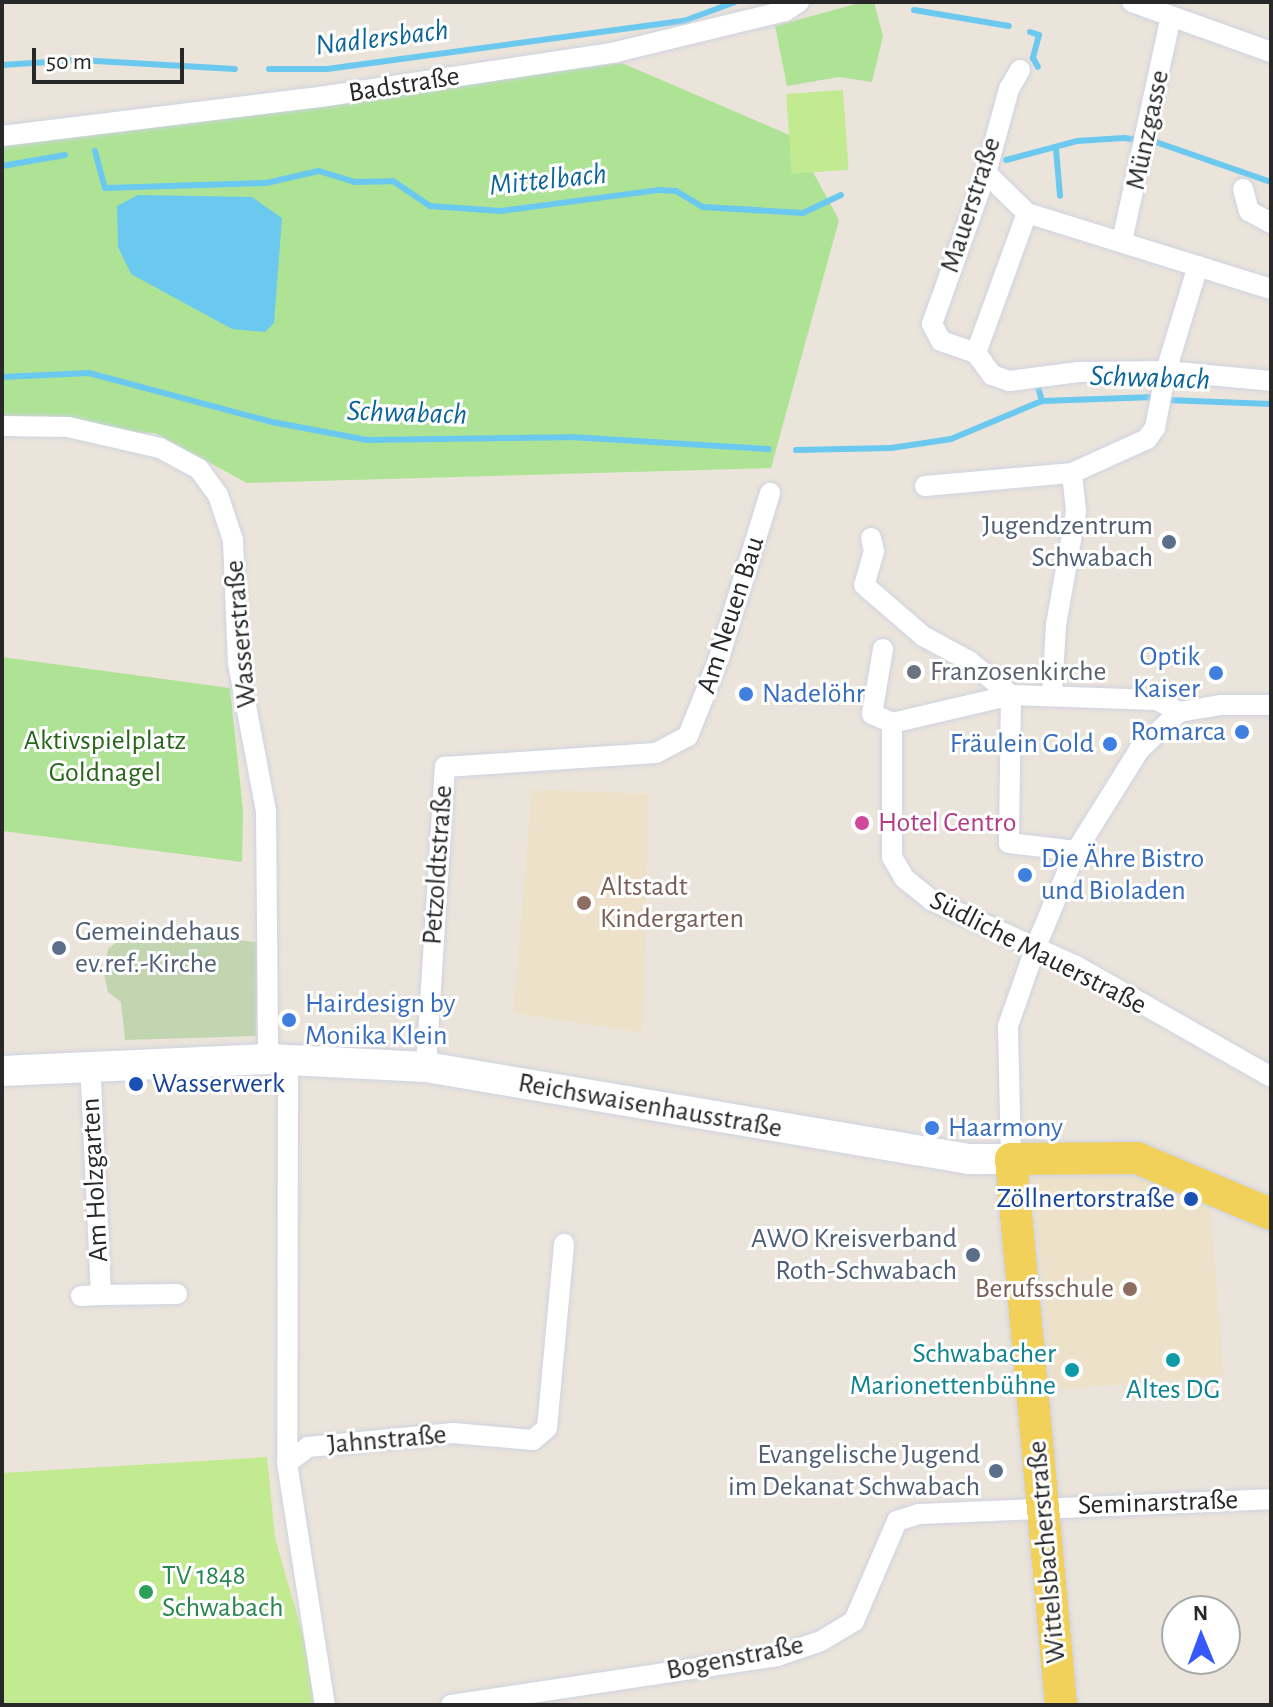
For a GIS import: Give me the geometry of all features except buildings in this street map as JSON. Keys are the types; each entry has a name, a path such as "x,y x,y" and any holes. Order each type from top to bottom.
{"main road":[{"name":"Reichswaisenhausstraße","path":"2,1071 90,1065 278,1060 426,1067 969,1159 1011,1159"},
{"path":"1011,1159 1137,1158 1271,1214"},
{"name":"Wittelsbacherstraße","path":"1011,1159 1061,1705"}],"street":[{"name":"Badstraße","path":"2,136 320,97 616,52 785,11 799,2"},
{"path":"1132,2 1271,52"},
{"name":"Münzgasse","path":"1122,241 1147,139 1171,17"},
{"name":"Mauerstraße","path":"976,353 941,341 932,324 986,173 1009,89 1020,70"},
{"path":"986,173 1027,213 1198,266 1269,281"},
{"path":"1243,189 1249,211 1271,223"},
{"path":"1027,213 976,353 992,375 1009,381 1078,372 1271,381"},
{"path":"925,486 1072,473 1147,439 1198,266"},
{"name":"Wasserstraße","path":"2,426 68,427 160,448 199,469 218,495 233,540 238,663 266,811 278,1060"},
{"path":"1052,694 1056,625 1076,511 1072,473"},
{"name":"Am Neuen Bau","path":"688,736 704,702 770,493"},
{"path":"871,538 874,551 864,585 923,636 969,661 1011,695"},
{"path":"883,649 872,714 892,723 1011,695 1052,694 1157,700 1179,712"},
{"path":"1011,695 1009,843 1076,851"},
{"path":"1011,1159 1008,1026 1036,946 1076,851 1139,750 1179,712 1221,705 1271,705"},
{"name":"Südliche Mauerstraße","path":"892,723 892,857 904,878 931,900 990,931 1036,946 1271,1077"},
{"name":"Petzoldtstraße","path":"426,1067 445,767 656,753 688,736"},
{"path":"278,1060 287,1463"},
{"name":"Am Holzgarten","path":"90,1065 91,1296 177,1294"},
{"name":"Jahnstraße","path":"325,1705 287,1463 308,1447 453,1433 533,1440 547,1428 564,1244"},
{"name":"Seminarstraße","path":"1044,1508 1271,1499"},
{"name":"Bogenstraße","path":"451,1705 777,1656 821,1641 854,1621 897,1521 918,1514 1044,1508"}],"shaded area":[{"name":"Altstadt Kindergarten","path":"532,789 649,794 643,1033 513,1013"},
{"name":"Berufsschule","path":"1133,1171 1210,1202 1224,1376 1053,1390 1032,1178"}],"green space":[{"path":"863,2 874,2 883,36 872,82 839,77 787,86 775,26"},
{"path":"622,63 794,137 839,220 771,468 247,483 155,433 2,429 2,142"},
{"path":"843,90 849,170 792,174 786,94"},
{"name":"Aktivspielplatz Goldnagel","path":"2,657 230,688 243,811 242,862 2,831"},
{"path":"132,930 257,942 256,1036 125,1040 121,1002 108,992 104,974 108,949"},
{"name":"TV 1848 Schwabach","path":"267,1457 275,1538 306,1646 314,1705 2,1705 2,1473"}],"water":[{"path":"138,195 252,197 282,218 274,323 265,332 232,329 131,274 118,247 117,206"}],"waterway":[{"name":"Nadlersbach","path":"269,69 327,69 684,21 735,2"},
{"name":"Nadlersbach","path":"914,10 1009,26"},
{"name":"Nadlersbach","path":"1030,32 1039,35 1033,58 1038,67"},
{"name":"Nadlersbach","path":"2,65 79,60 235,69"},
{"name":"Nadlersbach","path":"1006,160 1077,141 1124,138 1156,142 1271,182"},
{"path":"1056,149 1060,196"},
{"name":"Mittelbach","path":"95,151 105,188 266,183 319,171 354,182 393,181 430,206 501,211 658,190 676,191 703,207 803,213 841,195"},
{"name":"Mittelbach","path":"2,166 65,155"},
{"name":"Schwabach","path":"2,377 89,373 272,422 367,440 571,437 769,449"},
{"path":"1038,387 1042,401"},
{"name":"Schwabach","path":"796,450 891,448 951,439 1042,401 1155,397"},
{"name":"Schwabach","path":"1166,400 1271,404"}],"place":[{"name":"Jugendzentrum Schwabach","path":"1169,542"},
{"name":"Franzosenkirche","path":"914,672"},
{"name":"Optik Kaiser","path":"1216,673"},
{"name":"Nadelöhr","path":"746,694"},
{"name":"Romarca","path":"1242,732"},
{"name":"Fräulein Gold","path":"1110,744"},
{"name":"Hotel Centro","path":"862,823"},
{"name":"Die Ähre Bistro und Bioladen","path":"1025,875"},
{"name":"Altstadt Kindergarten","path":"584,903"},
{"name":"Gemeindehaus ev.ref.-Kirche","path":"59,948"},
{"name":"Hairdesign by Monika Klein","path":"289,1020"},
{"name":"Wasserwerk","path":"136,1084"},
{"name":"Haarmony","path":"932,1128"},
{"name":"Zöllnertorstraße","path":"1191,1199"},
{"name":"AWO Kreisverband Roth-Schwabach","path":"973,1255"},
{"name":"Berufsschule","path":"1130,1289"},
{"name":"Altes DG","path":"1173,1360"},
{"name":"Schwabacher Marionettenbühne","path":"1072,1370"},
{"name":"Evangelische Jugend im Dekanat Schwabach","path":"996,1471"},
{"name":"TV 1848 Schwabach","path":"146,1592"}]}
